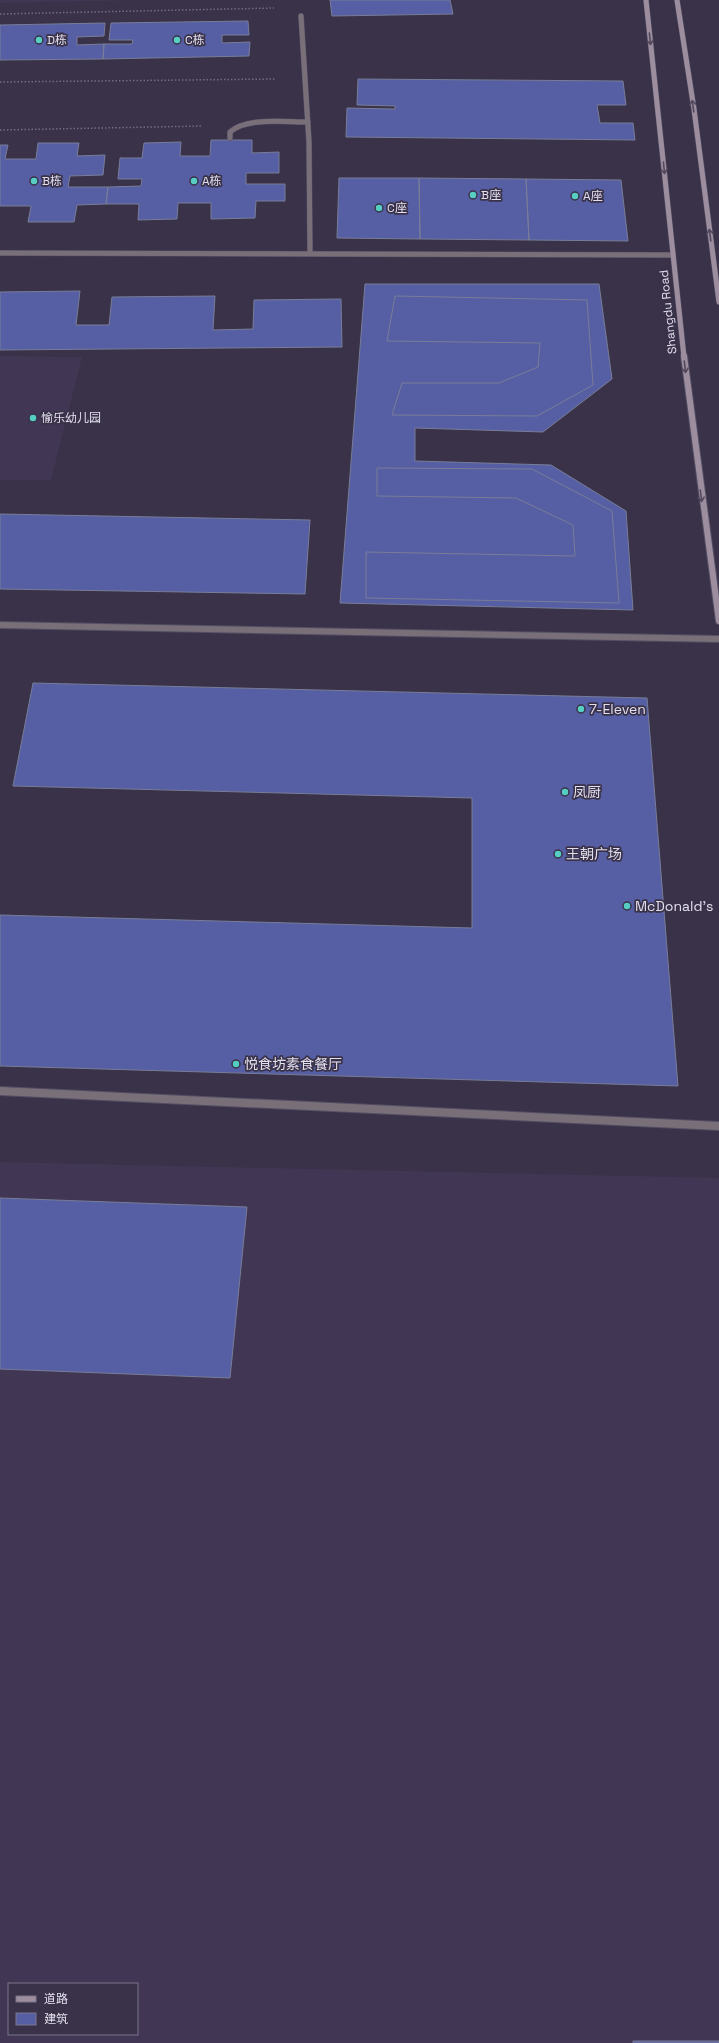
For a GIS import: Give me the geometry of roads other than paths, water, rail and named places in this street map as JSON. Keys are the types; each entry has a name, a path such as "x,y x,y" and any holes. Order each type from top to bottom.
{"main road":[{"name":"Shangdu Road","path":"646,0 672,255 695,444 719,621"},
{"path":"677,0 694,109 719,302"}],"street":[{"path":"301,16 308,122 310,253"},
{"path":"230,138 230,132 238,126 252,123 308,122"},
{"path":"0,253 672,255"},
{"path":"0,625 719,639"},
{"path":"0,1091 719,1126"}],"place":[{"name":"D栋","path":"39,40"},
{"name":"C栋","path":"177,40"},
{"name":"B栋","path":"34,181"},
{"name":"A栋","path":"194,181"},
{"name":"B座","path":"473,195"},
{"name":"A座","path":"575,196"},
{"name":"C座","path":"379,208"},
{"name":"愉乐幼儿园","path":"33,418"},
{"name":"7-Eleven","path":"581,709"},
{"name":"凤厨","path":"565,792"},
{"name":"王朝广场","path":"558,854"},
{"name":"McDonald's","path":"627,906"},
{"name":"悦食坊素食餐厅","path":"236,1064"}]}
